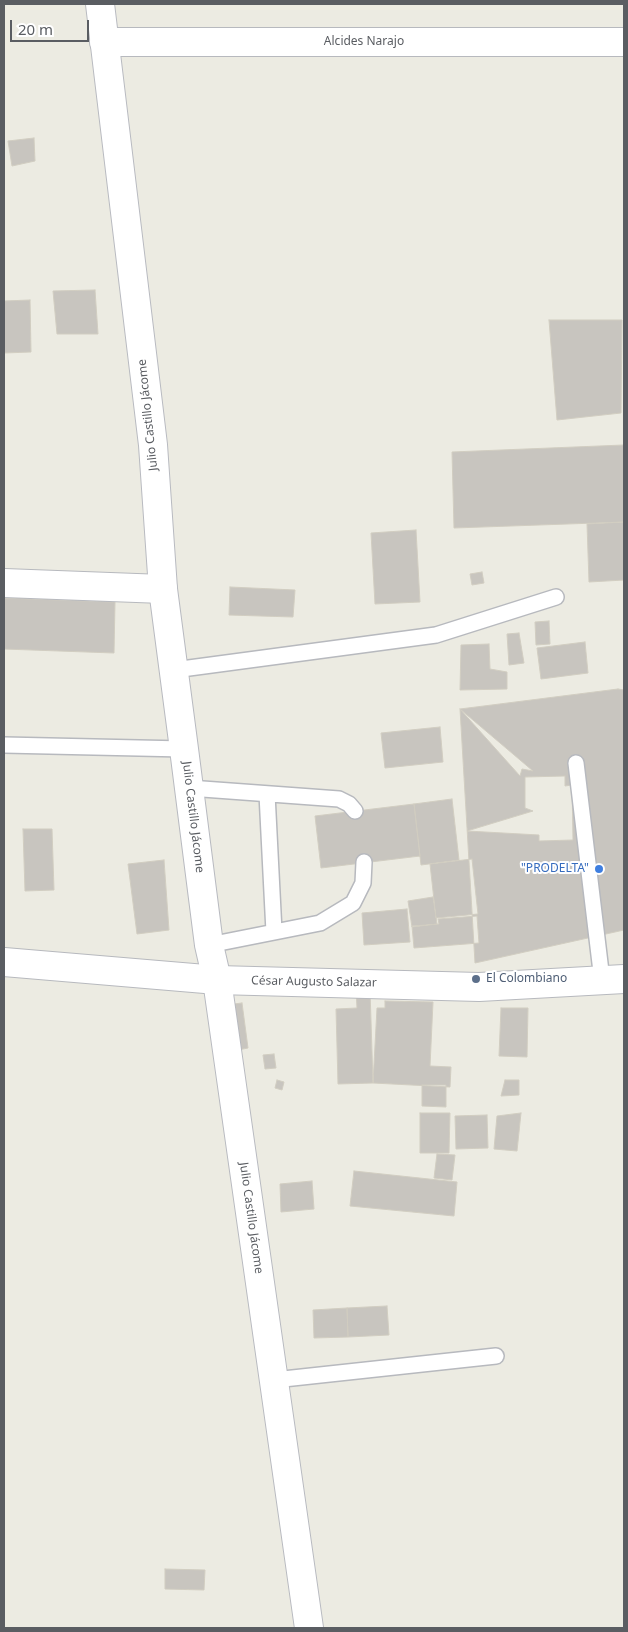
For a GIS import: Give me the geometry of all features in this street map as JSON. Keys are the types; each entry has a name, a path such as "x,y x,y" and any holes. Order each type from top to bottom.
{"main road":[{"name":"Julio Castillo Jácome","path":"100,4 153,445 164,589 209,944 217,980 309,1628"},
{"name":"Alcides Narajo","path":"104,42 624,42"},
{"path":"4,583 164,589"},
{"name":"César Augusto Salazar","path":"4,962 217,980 480,987 613,979"}],"lane":[{"path":"174,670 436,635 556,597"},
{"path":"4,745 184,749"},
{"path":"576,764 613,979"},
{"path":"189,788 339,799 349,804 356,811"},
{"path":"266,794 274,932"},
{"path":"209,944 320,923 353,903 363,883 364,862"},
{"path":"274,1380 496,1356"}],"building":[{"path":"34,138 35,161 12,166 8,141"},
{"path":"95,290 98,334 57,334 53,291"},
{"path":"30,300 31,352 4,353 4,301"},
{"path":"549,320 622,320 621,413 557,420"},
{"path":"624,445 624,522 454,528 452,452"},
{"path":"624,522 624,580 589,582 587,524"},
{"path":"416,530 420,602 375,604 371,533"},
{"path":"482,572 484,583 472,585 470,574"},
{"path":"230,587 295,590 293,617 229,615"},
{"path":"4,598 115,602 114,653 4,649"},
{"path":"549,621 550,644 536,645 535,622"},
{"path":"519,633 524,663 509,665 507,634"},
{"path":"585,642 588,673 541,679 537,648"},
{"path":"489,644 490,669 507,672 507,689 460,690 461,645"},
{"path":"618,689 624,690 624,930 475,963 460,709"},
{"path":"460,709 533,771 522,769 520,776"},
{"path":"440,727 443,762 385,768 381,733"},
{"path":"565,776 565,786 572,785 573,840 539,841 539,835 467,831 533,811 525,808 525,777"},
{"path":"452,799 459,860 421,865 414,804"},
{"path":"414,804 420,856 321,868 315,816"},
{"path":"23,829 52,829 54,890 25,891"},
{"path":"472,859 478,914 436,918 430,864"},
{"path":"164,860 169,930 137,934 128,864"},
{"path":"433,897 437,924 412,927 408,901"},
{"path":"407,909 410,942 364,945 362,913"},
{"path":"477,916 479,943 414,948 412,926 439,924 438,919"},
{"path":"356,990 370,990 373,1083 338,1084 336,1009 357,1008"},
{"path":"385,1001 433,1002 430,1066 451,1067 450,1087 373,1083 377,1008 385,1008"},
{"path":"242,1003 248,1048 233,1051 226,1005"},
{"path":"501,1008 528,1008 527,1057 499,1056"},
{"path":"274,1054 276,1068 265,1069 263,1055"},
{"path":"277,1080 284,1082 282,1090 275,1088"},
{"path":"505,1080 519,1080 519,1095 501,1096"},
{"path":"422,1085 446,1085 446,1107 422,1106"},
{"path":"420,1113 450,1113 449,1153 420,1153"},
{"path":"521,1113 517,1151 494,1149 497,1116"},
{"path":"487,1115 488,1148 456,1149 455,1116"},
{"path":"437,1154 455,1155 452,1180 434,1178"},
{"path":"354,1171 457,1182 454,1216 350,1206"},
{"path":"312,1181 314,1209 281,1212 280,1184"},
{"path":"387,1306 389,1335 348,1337 347,1308"},
{"path":"347,1308 348,1337 314,1338 313,1310"},
{"path":"165,1569 205,1570 204,1590 165,1589"}],"place":[{"name":"\"PRODELTA\"","path":"599,869"},
{"name":"El Colombiano","path":"476,979"}]}
